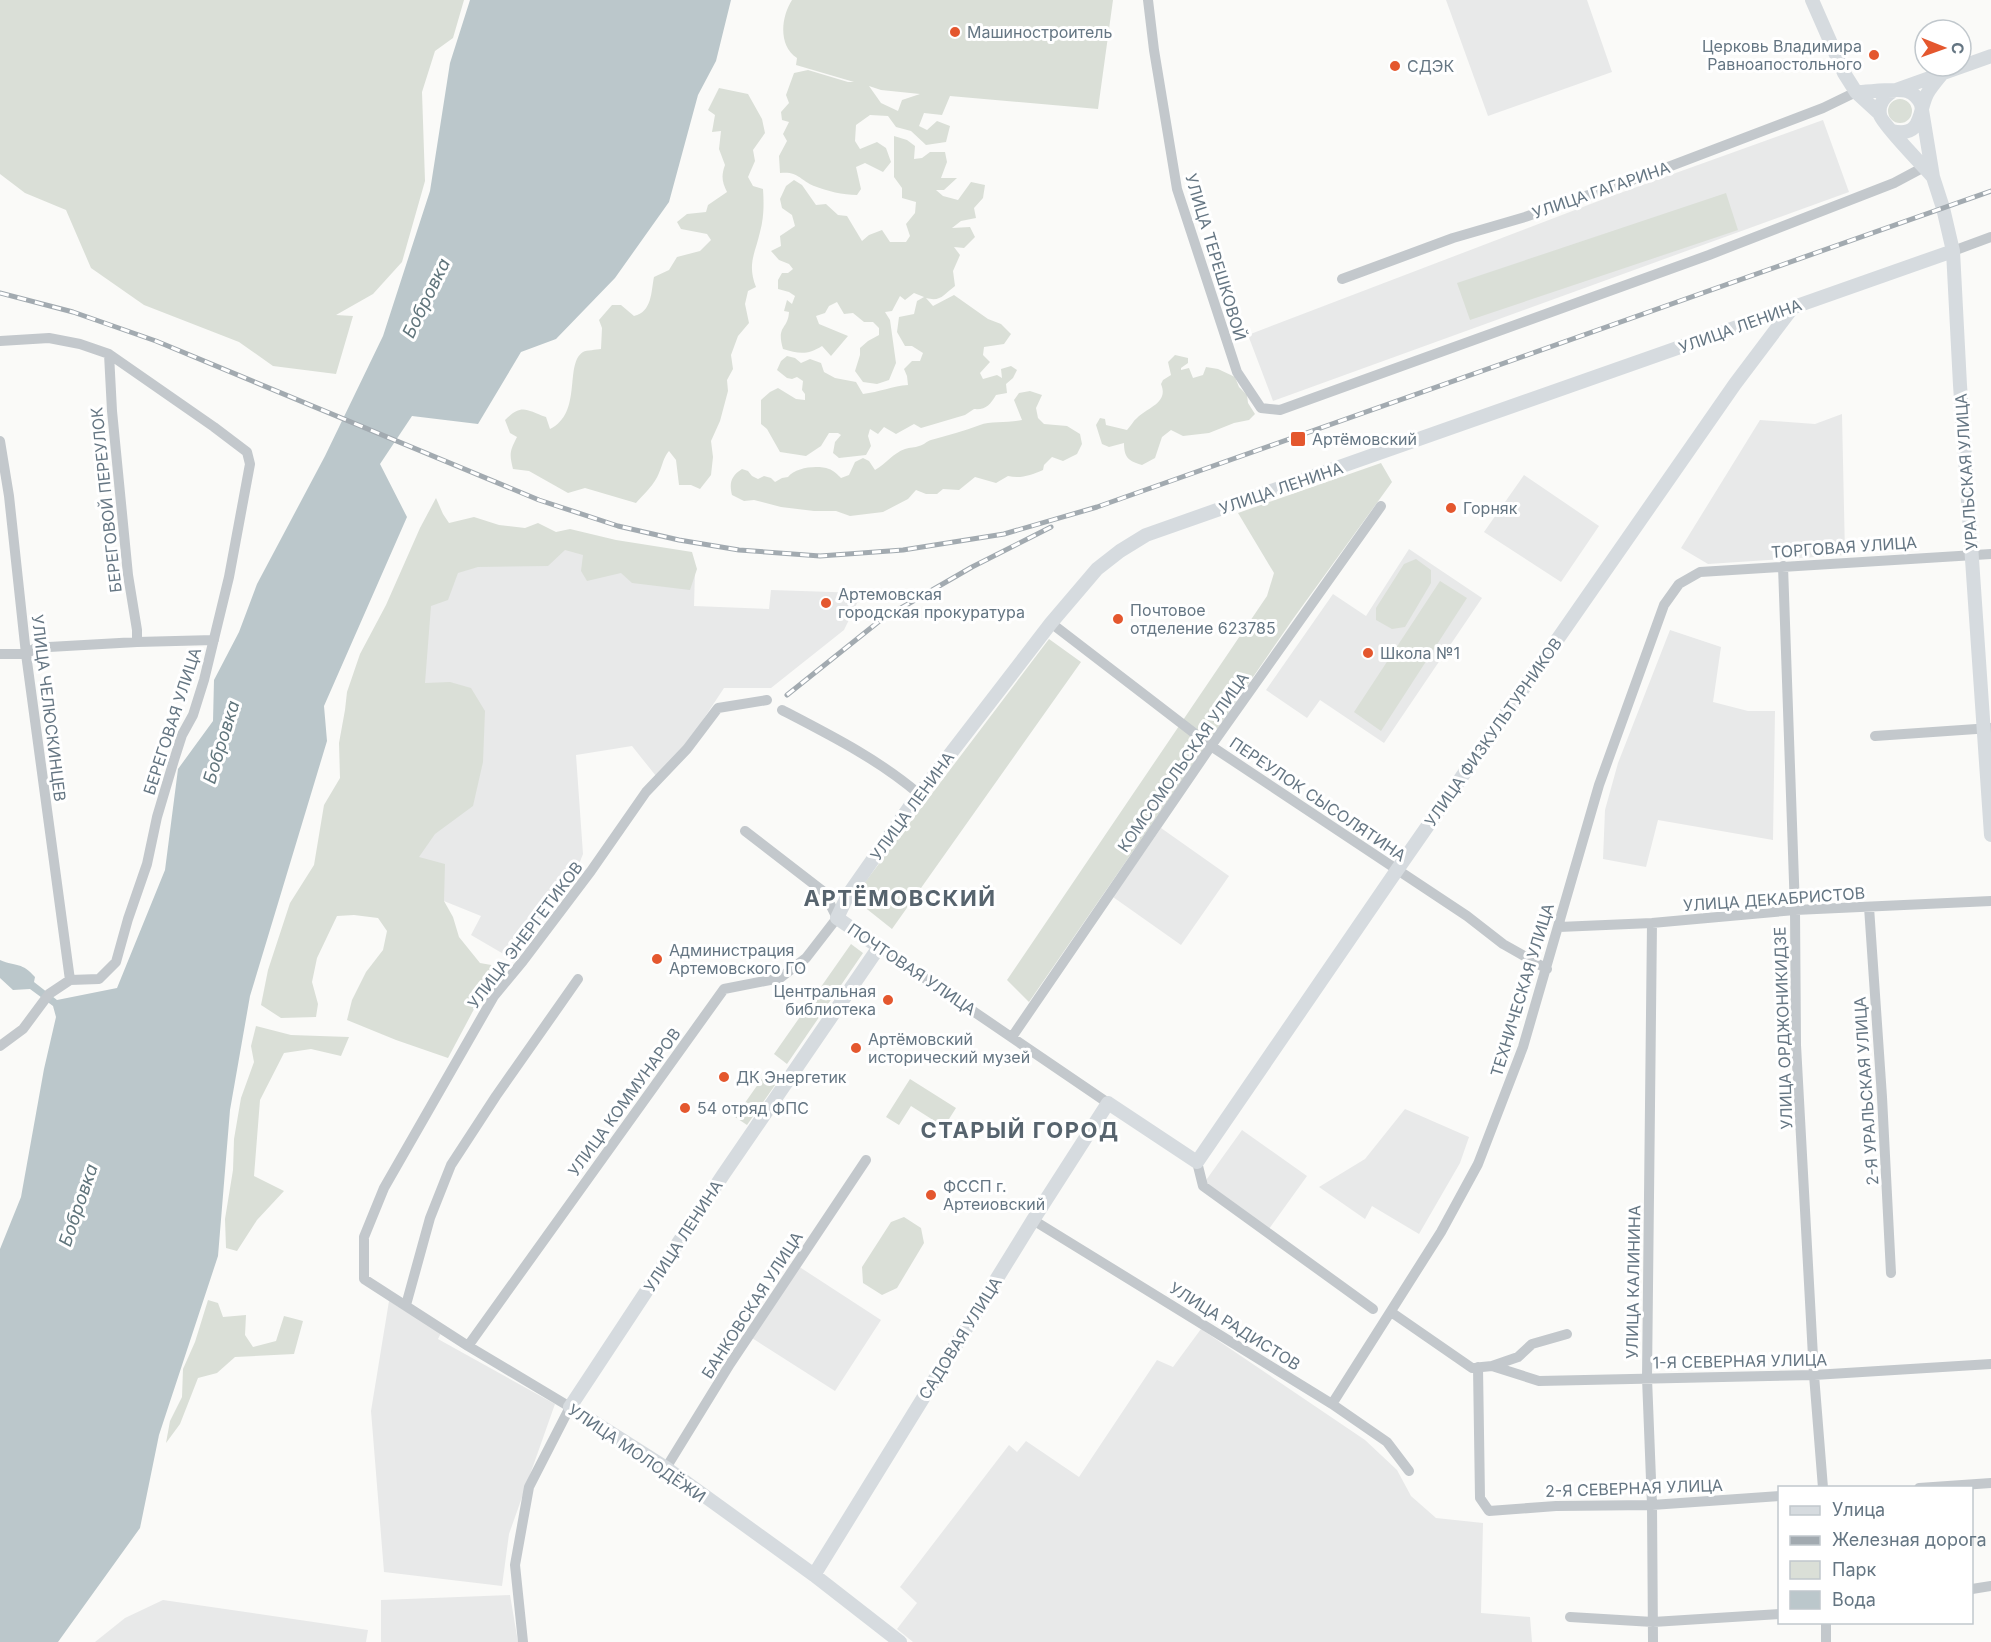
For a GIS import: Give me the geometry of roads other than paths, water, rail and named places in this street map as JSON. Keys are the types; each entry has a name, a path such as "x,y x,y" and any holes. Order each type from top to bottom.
{"street":[{"name":"УЛИЦА ТЕРЕШКОВОЙ","path":"1149,0 1154,50 1177,189 1237,372 1261,408 1280,410 1708,255 1928,172"},
{"path":"1812,0 1844,73 1856,92 1880,114"},
{"path":"1973,62 1991,56"},
{"path":"1928,172 1882,121 1880,114 1882,100 1893,91 1929,78"},
{"path":"1892,131 1912,129 1918,124 1928,93 1939,78"},
{"path":"1856,92 1907,90 1918,98 1922,111"},
{"name":"УЛИЦА ГАГАРИНА","path":"1342,279 1453,238 1525,217 1654,172 1823,108 1856,92"},
{"name":"УРАЛЬСКАЯ УЛИЦА","path":"1922,111 1928,172 1943,208 1953,251 1971,555 1987,728 1991,835"},
{"path":"1953,251 1991,237"},
{"name":"УЛИЦА ЛЕНИНА","path":"837,918 848,895 919,794 1051,623 1097,569 1120,550 1146,535 1953,251"},
{"name":"УЛИЦА ФИЗКУЛЬТУРНИКОВ","path":"1197,1162 1396,870 1722,403 1793,306"},
{"path":"0,341 49,338 80,344 109,354"},
{"name":"БЕРЕГОВАЯ УЛИЦА","path":"70,980 99,979 116,962 147,864 157,817 174,760 182,735 193,715 204,680 229,577 250,464 247,452 109,354"},
{"name":"БЕРЕГОВОЙ ПЕРЕУЛОК","path":"109,354 126,564 137,642"},
{"name":"УЛИЦА ЧЕЛЮСКИНЦЕВ","path":"0,441 9,496 26,654 70,980"},
{"name":"КОМСОМОЛЬСКАЯ УЛИЦА","path":"1012,1037 1211,746 1381,506"},
{"name":"ТОРГОВАЯ УЛИЦА","path":"1700,572 1991,554"},
{"name":"УЛИЦА ОРДЖОНИКИДЗЕ","path":"1783,566 1795,910 1796,1045 1814,1375 1823,1486"},
{"name":"ТЕХНИЧЕСКАЯ УЛИЦА","path":"1332,1404 1441,1232 1478,1164 1523,1047 1599,784 1664,605 1679,584 1700,572"},
{"name":"ПЕРЕУЛОК СЫСОЛЯТИНА","path":"1051,623 1211,746 1467,916 1503,944 1547,969"},
{"path":"0,654 26,654 33,649 48,647 214,640"},
{"name":"УЛИЦА ЭНЕРГЕТИКОВ","path":"364,1279 364,1238 384,1188 494,996 591,871 646,792 687,749 718,708 767,700"},
{"path":"782,710 852,746 899,777 919,794"},
{"path":"1875,736 1987,728"},
{"name":"ПОЧТОВАЯ УЛИЦА","path":"745,831 824,892 837,918 1197,1162"},
{"name":"УЛИЦА ДЕКАБРИСТОВ","path":"1559,927 1795,910 1991,901"},
{"name":"2-Я УРАЛЬСКАЯ УЛИЦА","path":"1869,907 1891,1273"},
{"name":"УЛИЦА КОММУНАРОВ","path":"468,1346 723,989 780,978 806,958 837,918"},
{"name":"УЛИЦА КАЛИНИНА","path":"1652,922 1647,1378 1652,1505 1653,1642"},
{"name":"УЛИЦА ЛЕНИНА","path":"570,1407 723,1175 879,947"},
{"path":"405,1305 430,1218 451,1165 578,979"},
{"path":"0,1046 23,1029 46,998 70,980"},
{"name":"САДОВАЯ УЛИЦА","path":"814,1575 1108,1102"},
{"name":"БАНКОВСКАЯ УЛИЦА","path":"666,1468 730,1364 866,1160"},
{"path":"1197,1162 1203,1186 1373,1309"},
{"name":"УЛИЦА РАДИСТОВ","path":"1033,1220 1332,1404 1388,1442 1409,1471"},
{"name":"УЛИЦА МОЛОДЁЖИ","path":"364,1279 666,1468 814,1575 900,1642"},
{"path":"1391,1312 1472,1368 1478,1367"},
{"name":"1-Я СЕВЕРНАЯ УЛИЦА","path":"1478,1367 1492,1366 1518,1357 1532,1344 1567,1334"},
{"name":"1-Я СЕВЕРНАЯ УЛИЦА","path":"1492,1366 1539,1381 1814,1375 1991,1365"},
{"name":"2-Я СЕВЕРНАЯ УЛИЦА","path":"1478,1367 1480,1497 1489,1511 1556,1506 1652,1505 1778,1496"},
{"path":"523,1642 515,1565 529,1487 570,1407"},
{"path":"1948,1486 1991,1483"},
{"path":"1973,1589 1991,1586"},
{"path":"1570,1617 1653,1622 1778,1614"},
{"path":"1826,1624 1826,1642"}],"water":[{"name":"Бобровка","path":"470,0 731,0 716,61 698,95 669,202 615,278 556,339 521,352 478,424 412,416 380,464 407,517 324,706 327,741 250,996 230,1110 218,1256 159,1435 140,1528 58,1642 0,1642 0,1249 21,1197 44,1069 56,1017 53,1006 30,989 13,990 0,978 0,960 26,969 35,977 34,982 57,1000 117,988 165,870 178,769 213,721 214,680 239,632 257,584 325,456 383,336 430,191 450,63"}],"railway":[{"path":"0,293 73,312 156,341 539,500 618,526 679,540 739,550 820,556 903,550 1004,534 1097,507 1991,191"},
{"path":"787,695 882,619 972,567 1051,527"}],"place":[{"name":"Машиностроитель","path":"955,32"},
{"name":"Церковь Владимира Равноапостольного","path":"1874,55"},
{"name":"СДЭК","path":"1395,66"},
{"name":"Артёмовский","path":"1298,439"},
{"name":"Горняк","path":"1451,508"},
{"name":"Артемовская городская прокуратура","path":"826,603"},
{"name":"Почтовое отделение 623785","path":"1118,619"},
{"name":"Школа №1","path":"1368,653"},
{"name":"Администрация Артемовского ГО","path":"657,959"},
{"name":"Центральная библиотека","path":"888,1000"},
{"name":"Артёмовский исторический музей","path":"856,1048"},
{"name":"ДК Энергетик","path":"724,1077"},
{"name":"54 отряд ФПС","path":"685,1108"},
{"name":"ФССП г. Артеиовский","path":"931,1195"}],"district":[{"name":"АРТЁМОВСКИЙ","path":"900,898"},
{"name":"СТАРЫЙ ГОРОД","path":"1020,1130"}]}
